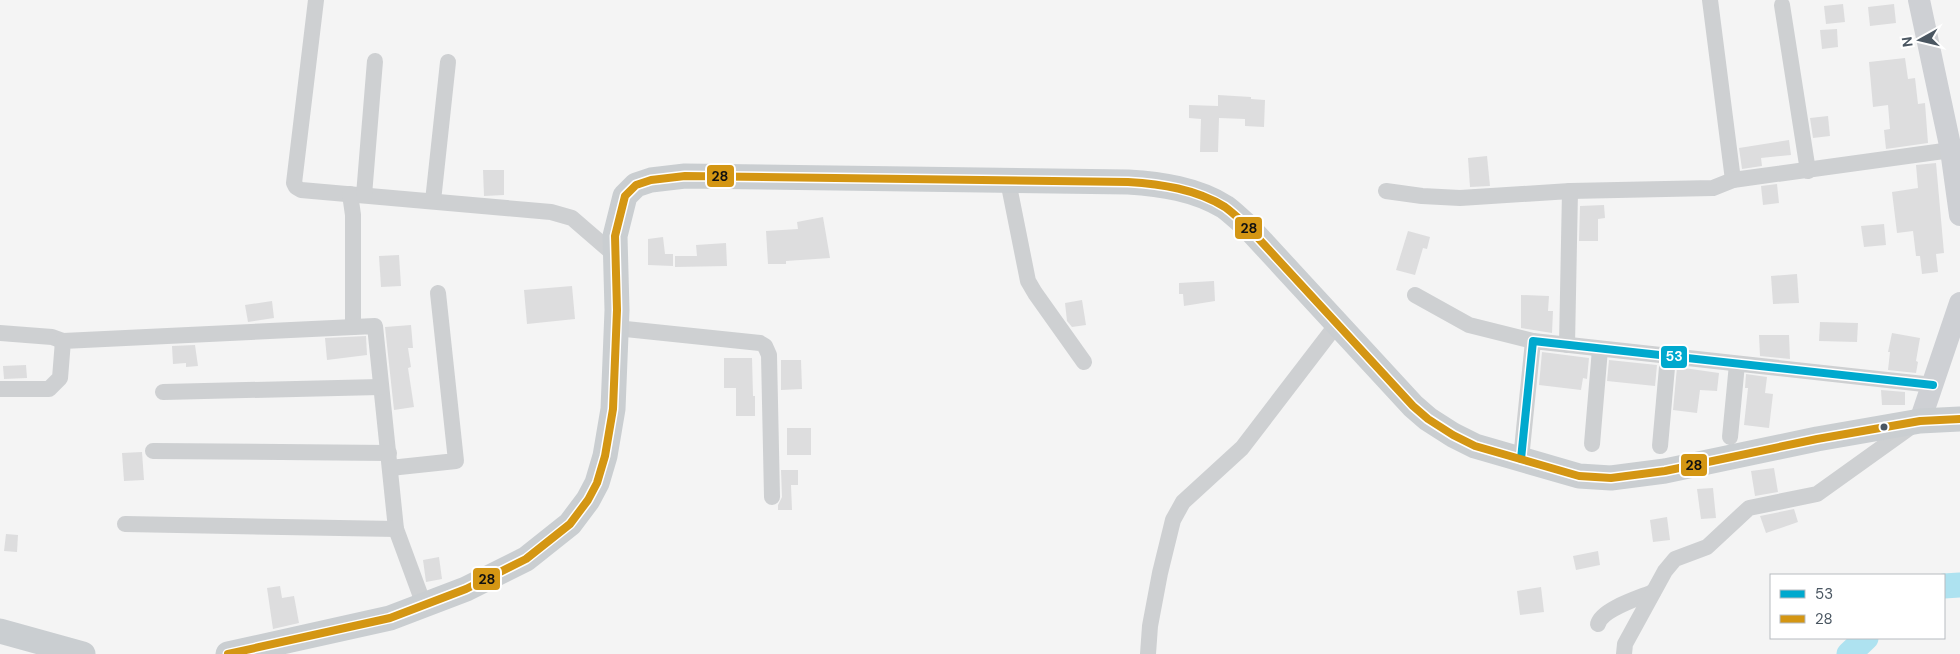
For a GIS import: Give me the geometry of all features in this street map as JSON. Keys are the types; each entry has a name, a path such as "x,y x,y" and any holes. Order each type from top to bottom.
{"main road":[{"path":"228,654 287,648 390,618 466,589 526,559 570,524 588,500 597,483 613,409 616,328 615,236 625,196 636,185 651,180 685,176 1148,183 1184,189 1227,208 1246,225 1413,406 1428,419 1475,446 1579,476 1611,478 1665,471 1817,439 1919,421 1960,419"},
{"path":"0,631 83,654"}],"street":[{"path":"316,0 294,183 296,187 301,190 552,212 572,218 616,256"},
{"path":"1710,0 1733,180"},
{"path":"1919,0 1951,150 1960,215"},
{"path":"1782,5 1808,171"},
{"path":"353,327 353,215 375,61"},
{"path":"434,201 448,62"},
{"path":"1386,191 1422,196 1460,198 1570,191 1713,188 1733,180 1951,150"},
{"path":"1008,181 1028,281 1084,362"},
{"path":"1567,345 1570,191"},
{"path":"153,451 390,461 456,461 438,293"},
{"path":"1415,295 1469,325 1533,341 1933,385"},
{"path":"1624,654 1625,644 1665,571 1675,559 1708,547 1749,508 1817,494 1919,421 1960,303"},
{"path":"1148,654 1150,626 1160,573 1173,520 1183,502 1242,448 1338,324"},
{"path":"0,333 52,336 63,341 374,326 396,529 424,605"},
{"path":"616,328 760,343 765,346 769,355 772,497"},
{"path":"0,389 49,389 60,378 63,341"},
{"path":"1521,459 1533,341"},
{"path":"1592,444 1600,349"},
{"path":"1660,446 1668,356"},
{"path":"1730,437 1737,364"},
{"path":"163,392 380,387"},
{"path":"125,524 396,529"},
{"path":"1598,624 1599,618 1620,605 1653,592"}],"building":[{"path":"1843,4 1845,22 1826,24 1824,6"},
{"path":"1894,4 1896,23 1870,26 1868,7"},
{"path":"1837,29 1838,47 1822,49 1820,30"},
{"path":"1905,58 1908,79 1915,78 1918,104 1925,103 1928,143 1886,149 1884,130 1890,129 1888,105 1873,107 1869,62"},
{"path":"1218,95 1251,97 1251,99 1265,100 1264,127 1245,126 1245,119 1219,118 1218,152 1200,152 1201,119 1189,118 1189,105 1218,106"},
{"path":"1828,116 1830,136 1813,138 1810,118"},
{"path":"1789,140 1791,155 1761,158 1762,166 1742,169 1739,148"},
{"path":"1487,156 1490,186 1470,187 1468,158"},
{"path":"1936,163 1944,253 1936,254 1938,272 1922,274 1920,256 1916,256 1913,231 1897,233 1892,192 1918,188 1916,165"},
{"path":"483,170 504,170 504,195 484,196"},
{"path":"1777,184 1779,203 1763,205 1761,186"},
{"path":"1604,205 1605,218 1598,219 1598,241 1579,241 1580,206"},
{"path":"823,217 830,258 786,261 786,264 768,264 766,231 798,229 797,222"},
{"path":"1884,224 1886,245 1864,247 1861,226"},
{"path":"1408,231 1430,237 1427,249 1423,248 1415,275 1396,270"},
{"path":"663,237 665,254 673,254 673,266 648,265 648,239"},
{"path":"726,243 727,266 675,267 675,256 697,256 696,245"},
{"path":"399,255 401,286 381,287 379,256"},
{"path":"1797,274 1799,303 1773,304 1771,276"},
{"path":"1214,281 1215,301 1184,306 1183,294 1179,294 1179,283"},
{"path":"572,286 575,319 527,324 524,290"},
{"path":"1521,295 1549,296 1548,311 1553,311 1552,333 1521,328"},
{"path":"1082,300 1086,325 1072,327 1067,321 1065,303"},
{"path":"272,301 274,318 248,322 245,305"},
{"path":"1820,322 1858,323 1857,342 1819,341"},
{"path":"411,325 413,348 408,348 411,367 408,368 414,407 394,410 385,327"},
{"path":"1892,333 1920,338 1916,373 1888,370 1890,352 1888,352"},
{"path":"1759,335 1789,335 1790,359 1760,356"},
{"path":"366,336 367,355 327,360 325,338"},
{"path":"195,345 198,366 186,367 186,363 173,364 172,346"},
{"path":"1542,352 1589,358 1587,379 1583,378 1581,390 1539,385"},
{"path":"724,358 752,358 755,416 736,416 736,388 724,388"},
{"path":"781,360 801,360 802,389 781,390"},
{"path":"1609,360 1657,365 1655,386 1607,381"},
{"path":"26,365 27,378 4,379 3,366"},
{"path":"1677,367 1719,373 1717,391 1700,390 1697,413 1673,410"},
{"path":"1746,374 1767,377 1765,393 1773,394 1769,428 1744,425 1748,388 1745,388"},
{"path":"1881,390 1905,392 1905,405 1882,405"},
{"path":"787,428 811,428 811,455 787,455"},
{"path":"142,452 144,480 124,481 122,453"},
{"path":"1774,468 1778,492 1755,496 1751,471"},
{"path":"781,470 798,470 798,485 791,485 792,510 778,510 782,497"},
{"path":"1713,488 1716,518 1701,519 1697,489"},
{"path":"1794,509 1798,522 1766,533 1760,516"},
{"path":"1667,517 1670,540 1653,542 1650,520"},
{"path":"6,534 18,535 17,552 4,551"},
{"path":"1598,551 1600,565 1576,570 1573,556"},
{"path":"439,557 442,579 426,582 423,560"},
{"path":"280,586 282,598 294,596 299,623 273,629 267,588"},
{"path":"1541,587 1544,612 1520,615 1517,591"}],"waterway":[{"path":"1945,586 1960,585"},
{"path":"1849,654 1865,639"}],"transit line":[{"name":"28","path":"228,654 390,618 466,589 526,559 570,524 588,500 597,483 605,456 613,409 617,310 615,236 625,196 636,185 651,180 685,176 1128,182 1178,188 1214,201 1225,207 1246,225 1413,406 1428,419 1475,446 1579,476 1611,478 1665,471 1817,439 1920,421 1960,419"},
{"name":"53","path":"1521,459 1533,341 1933,385"}]}
